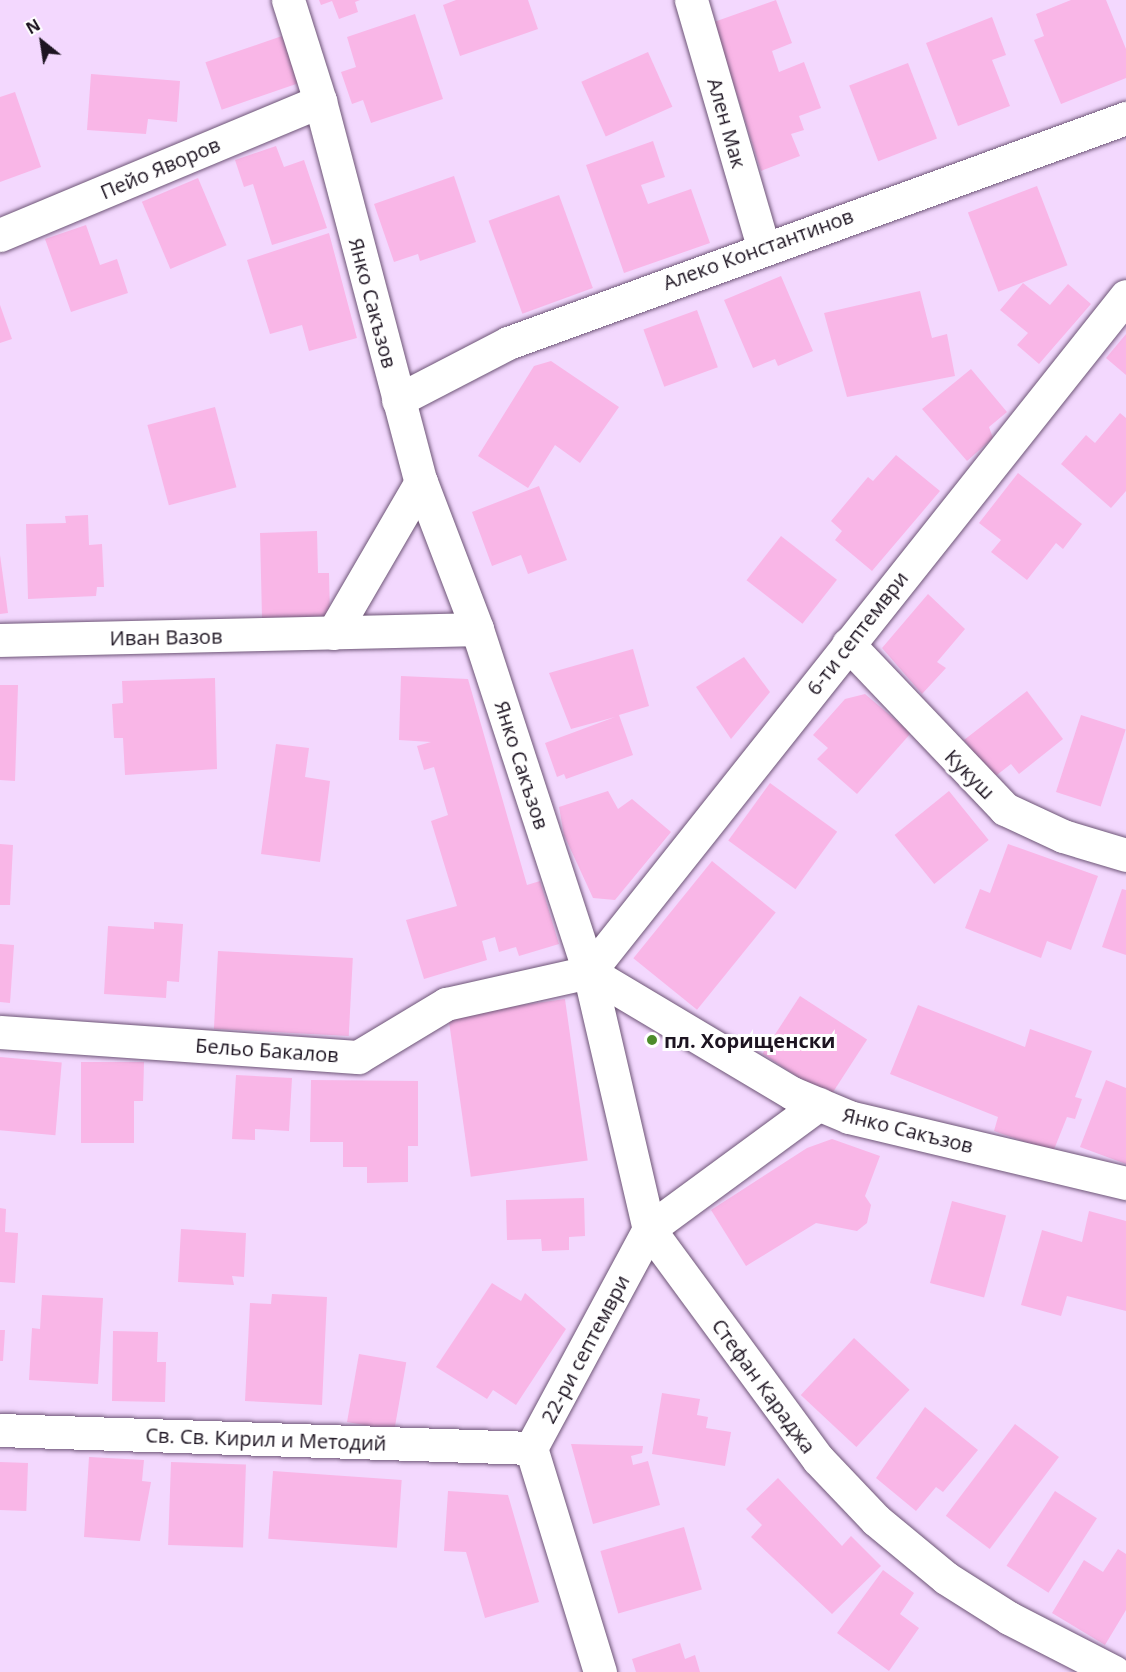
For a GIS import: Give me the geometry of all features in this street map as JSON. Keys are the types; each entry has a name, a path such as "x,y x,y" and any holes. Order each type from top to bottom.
{"street":[{"name":"Янко Сакъзов","path":"288,0 320,101 421,482 477,629 589,972 819,1104 849,1117 1126,1183"},
{"name":"Ален Мак","path":"691,0 763,246"},
{"name":"Пейо Яворов","path":"0,235 320,101"},
{"name":"Алеко Константинов","path":"398,400 508,343 763,246 1126,118"},
{"name":"6-ти септември","path":"589,972 1126,296"},
{"path":"333,633 421,482"},
{"name":"Иван Вазов","path":"0,640 477,629"},
{"name":"Кукуш","path":"848,644 1005,809 1063,836 1126,855"},
{"name":"Бельо Бакалов","path":"0,1032 358,1057 446,1004 589,972"},
{"name":"Стефан Караджа","path":"589,972 649,1229 818,1459 876,1520 946,1578 1000,1613 1114,1672"},
{"name":"22-ри септември","path":"531,1448 649,1229 819,1104"},
{"name":"Св. Св. Кирил и Методий","path":"0,1430 531,1448"},
{"path":"531,1448 600,1672"}],"building":[{"path":"319,0 360,0 355,2 358,12 339,19 332,1 321,5"},
{"path":"456,0 528,0 538,29 460,56 443,5"},
{"path":"776,0 792,43 772,51 779,72 804,62 821,108 799,116 804,130 791,134 800,156 761,171 714,22"},
{"path":"1071,0 1106,0 1126,49 1126,78 1061,104 1034,40 1044,36 1036,14"},
{"path":"415,14 443,99 371,123 363,100 352,104 341,72 356,67 347,37"},
{"path":"992,17 1006,55 992,60 1010,106 958,126 926,43"},
{"path":"282,36 298,83 222,110 205,62"},
{"path":"648,52 672,107 606,137 581,82"},
{"path":"908,63 937,139 878,161 849,86"},
{"path":"91,74 180,81 177,122 148,119 146,134 87,130"},
{"path":"15,92 41,167 0,182 0,97"},
{"path":"653,141 665,177 641,185 648,204 691,189 710,243 624,273 586,165"},
{"path":"276,146 284,167 304,160 327,228 272,245 253,184 244,187 235,160"},
{"path":"454,176 476,242 420,261 418,254 394,262 374,204"},
{"path":"198,178 227,245 170,269 142,202"},
{"path":"1037,186 1067,265 998,292 968,213"},
{"path":"559,195 593,288 522,314 489,221"},
{"path":"86,225 100,265 117,259 128,293 71,312 45,239"},
{"path":"329,233 357,338 309,351 302,325 270,334 247,260"},
{"path":"781,276 813,351 778,366 775,359 753,368 724,300"},
{"path":"1023,283 1050,305 1068,284 1091,304 1039,364 1017,345 1028,333 1000,310"},
{"path":"920,291 932,338 947,334 955,376 847,397 824,313"},
{"path":"0,305 12,339 0,343"},
{"path":"697,310 718,367 664,387 643,329"},
{"path":"1126,334 1126,375 1106,358"},
{"path":"551,361 619,407 580,463 555,445 528,488 478,456 534,366"},
{"path":"971,369 1007,412 989,427 993,438 967,461 922,409"},
{"path":"215,407 236,487 169,505 147,425"},
{"path":"1120,413 1126,418 1126,491 1111,508 1061,464 1086,435 1095,443"},
{"path":"896,455 940,491 872,571 835,540 842,531 831,521 868,477 873,481"},
{"path":"1018,473 1082,524 1063,549 1056,543 1027,580 991,552 1001,540 979,523"},
{"path":"539,486 567,560 528,574 521,555 492,566 472,512"},
{"path":"88,515 89,545 102,544 104,587 97,587 96,596 28,599 26,524 66,523 65,516"},
{"path":"317,531 318,573 329,573 330,616 262,618 260,533"},
{"path":"781,536 837,580 802,624 747,580"},
{"path":"0,555 8,613 0,614"},
{"path":"928,594 965,629 937,662 946,668 922,694 882,648"},
{"path":"633,649 649,706 619,715 633,755 566,779 564,774 557,777 545,743 615,717 571,729 549,673"},
{"path":"744,657 770,692 731,739 696,687"},
{"path":"401,676 468,679 527,885 540,881 559,944 519,956 516,947 499,952 495,937 482,941 487,960 424,979 406,920 457,906 431,821 448,815 434,767 424,770 417,746 431,742 399,740"},
{"path":"215,678 217,769 125,775 123,738 114,738 112,704 123,703 122,681"},
{"path":"0,685 18,685 15,781 0,780"},
{"path":"1027,691 1063,739 1019,774 1011,764 993,778 964,740"},
{"path":"865,694 911,733 857,794 817,759 828,748 813,735 845,699"},
{"path":"1081,715 1126,730 1101,807 1056,792"},
{"path":"276,744 309,748 305,777 330,781 320,862 261,854"},
{"path":"770,783 837,832 795,889 728,840"},
{"path":"608,791 618,809 632,799 671,832 615,900 593,898 564,835 559,807"},
{"path":"949,791 989,840 934,884 895,835"},
{"path":"0,844 13,845 10,905 0,905"},
{"path":"1008,844 1098,876 1071,950 1047,941 1041,958 965,928 980,889 990,893"},
{"path":"712,861 776,913 697,1010 633,958"},
{"path":"1122,889 1126,890 1126,955 1102,947"},
{"path":"154,922 183,924 179,982 167,981 166,998 104,994 108,926 154,929"},
{"path":"0,944 14,945 10,1003 0,1002"},
{"path":"218,951 353,958 349,1036 214,1029"},
{"path":"800,996 867,1040 830,1097 762,1054"},
{"path":"565,999 588,1160 471,1177 448,1015"},
{"path":"918,1005 1025,1047 1030,1029 1092,1051 1075,1097 1082,1099 1075,1119 1067,1117 1053,1152 994,1131 998,1117 890,1074"},
{"path":"0,1057 62,1062 55,1135 0,1130"},
{"path":"81,1062 144,1062 143,1101 134,1101 134,1143 81,1143"},
{"path":"236,1075 292,1078 289,1131 255,1129 255,1140 232,1139"},
{"path":"311,1080 418,1081 418,1146 408,1146 408,1182 367,1183 367,1167 343,1167 343,1142 310,1142"},
{"path":"1106,1080 1126,1088 1126,1164 1080,1147"},
{"path":"832,1139 880,1156 865,1196 871,1205 867,1223 857,1231 816,1223 746,1266 711,1210 807,1148"},
{"path":"584,1198 585,1236 569,1237 569,1250 542,1251 541,1239 507,1240 506,1200"},
{"path":"952,1201 1006,1215 984,1298 930,1283"},
{"path":"0,1208 6,1209 5,1232 18,1233 15,1283 0,1282"},
{"path":"1089,1211 1126,1221 1126,1311 1067,1296 1061,1316 1021,1305 1042,1230 1082,1242"},
{"path":"181,1229 246,1233 244,1277 232,1276 234,1285 178,1282"},
{"path":"492,1283 521,1301 525,1293 566,1329 516,1405 493,1390 487,1399 436,1367"},
{"path":"272,1294 327,1297 322,1405 245,1401 250,1303 271,1304"},
{"path":"42,1295 103,1298 98,1384 29,1380 32,1328 40,1329"},
{"path":"0,1330 5,1330 3,1361 0,1361"},
{"path":"113,1331 158,1332 157,1362 166,1362 165,1402 112,1401"},
{"path":"854,1338 910,1390 856,1447 801,1395"},
{"path":"359,1354 406,1362 394,1430 347,1422"},
{"path":"662,1393 700,1399 697,1415 708,1417 706,1428 731,1432 725,1466 652,1454"},
{"path":"925,1407 978,1450 943,1492 936,1487 916,1511 876,1478"},
{"path":"1015,1424 1059,1457 990,1549 946,1516"},
{"path":"571,1444 643,1446 642,1453 631,1456 633,1465 648,1461 660,1505 593,1524"},
{"path":"89,1457 144,1460 142,1481 151,1482 140,1541 84,1537"},
{"path":"0,1462 28,1463 26,1511 0,1510"},
{"path":"171,1462 246,1465 243,1548 168,1545"},
{"path":"273,1471 402,1480 397,1548 268,1539"},
{"path":"778,1478 842,1546 851,1536 881,1566 832,1614 751,1537 762,1525 746,1509"},
{"path":"448,1491 508,1495 539,1602 485,1618 466,1552 444,1551"},
{"path":"1055,1491 1097,1518 1048,1593 1007,1566"},
{"path":"684,1527 702,1589 618,1613 600,1551"},
{"path":"1118,1549 1126,1554 1126,1610 1105,1645 1052,1613 1084,1560 1103,1572"},
{"path":"883,1570 914,1593 900,1614 919,1628 889,1671 837,1633"},
{"path":"680,1643 685,1659 695,1655 700,1672 636,1672 632,1659"}],"place":[{"name":"пл. Хорищенски","path":"652,1040"}]}
